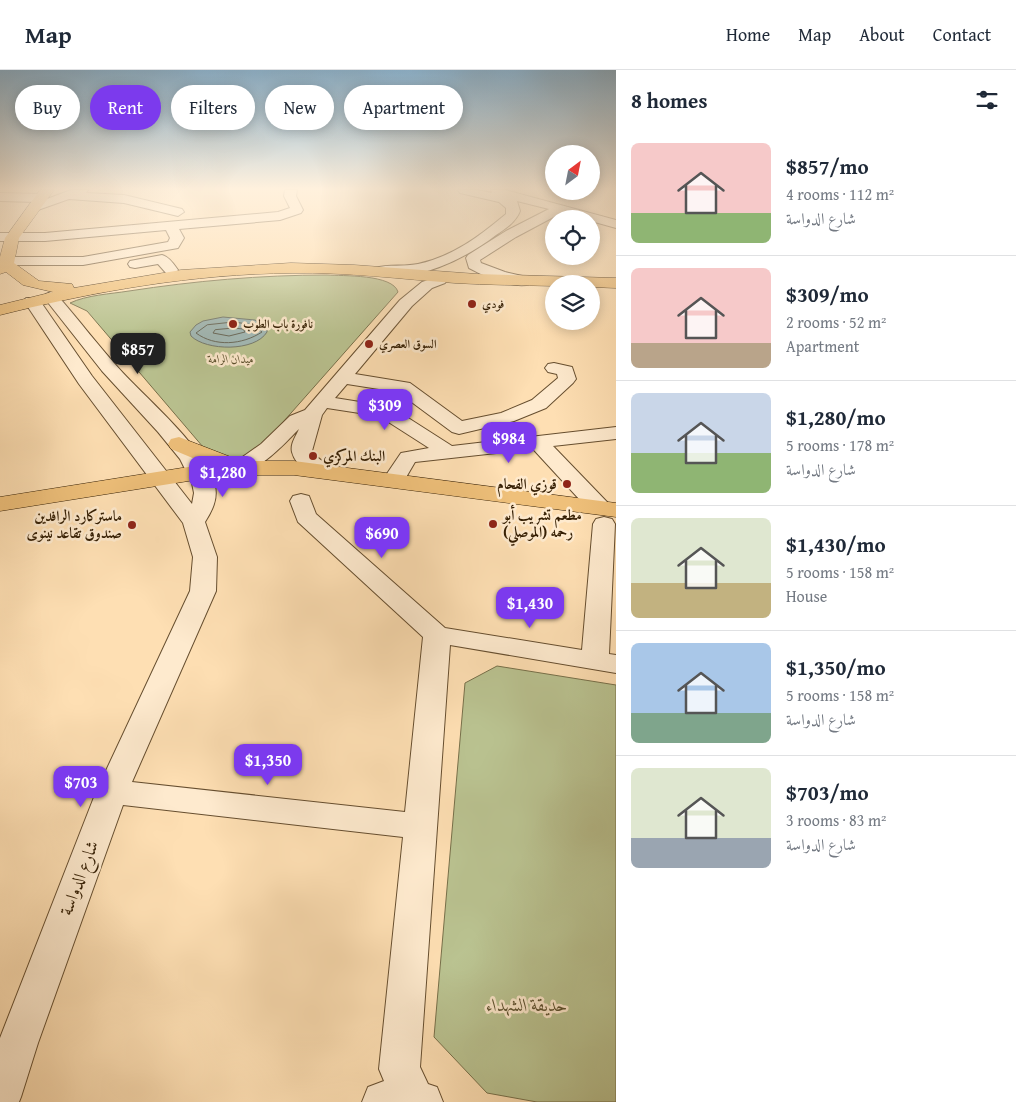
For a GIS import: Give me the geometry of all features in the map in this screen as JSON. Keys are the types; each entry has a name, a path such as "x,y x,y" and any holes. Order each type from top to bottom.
{"main road":[{"path":"6,238 3,268 32,302"},
{"path":"3,268 15,270 29,282 51,295 236,275 334,272 526,281 616,283"},
{"path":"0,310 32,302 81,281 156,278 245,270 326,268 440,280 545,286"},
{"path":"600,286 616,287"},
{"path":"179,444 213,459 241,467 294,468 393,480 609,517"},
{"path":"0,504 161,480 179,482 241,467"},
{"path":"201,477 329,486 609,517"}],"street":[{"path":"3,268 70,262 173,245 176,238"},
{"path":"383,274 422,268 458,256 482,238"},
{"path":"504,238 473,258 474,265 506,278 526,281"},
{"path":"142,250 158,260"},
{"path":"81,281 162,259 171,270"},
{"path":"383,274 397,279 405,285 409,293 406,303"},
{"path":"241,467 268,448 297,420 317,408 406,303 427,285 440,280"},
{"path":"51,295 115,375 179,444 201,477 204,502 194,522"},
{"name":"شارع الدواسة","path":"0,1097 9,1038 112,792 203,591 205,557 194,522 85,380 32,302"},
{"path":"343,378 403,387 459,428 507,417 539,404 567,379 566,371 554,368"},
{"path":"317,408 384,412 396,417 449,453"},
{"path":"317,408 312,424 302,443 302,452 313,464 326,472"},
{"path":"393,480 408,457 616,434"},
{"path":"301,501 306,517 437,635 605,662 609,517 540,443"},
{"path":"406,1101 399,1069 437,635"},
{"path":"112,792 419,826"}],"green space":[{"name":"ميدان الرامة","path":"327,275 377,279 394,286 398,292 261,447 243,458 236,459 209,454 87,311 70,303 99,295 153,287 252,277"},
{"name":"حديقة الشهداء","path":"497,666 616,685 616,1102 537,1102 487,1093 434,1037 465,683"}],"water":[{"path":"223,317 255,320 267,328 267,332 261,339 252,343 230,347 208,345 191,336 190,332 196,325 203,321"}],"place":[{"name":"فودي","path":"472,304"},
{"name":"نافورة باب الطوب","path":"233,324"},
{"name":"السوق العصري","path":"369,344"},
{"name":"البنك المركزي","path":"313,456"},
{"name":"قوزي الفحام","path":"567,484"},
{"name":"مطعم تشريب أبو رحمه (الموصلي)","path":"493,524"},
{"name":"ماستركارد الرافدين صندوق تقاعد نينوى","path":"132,525"}]}
